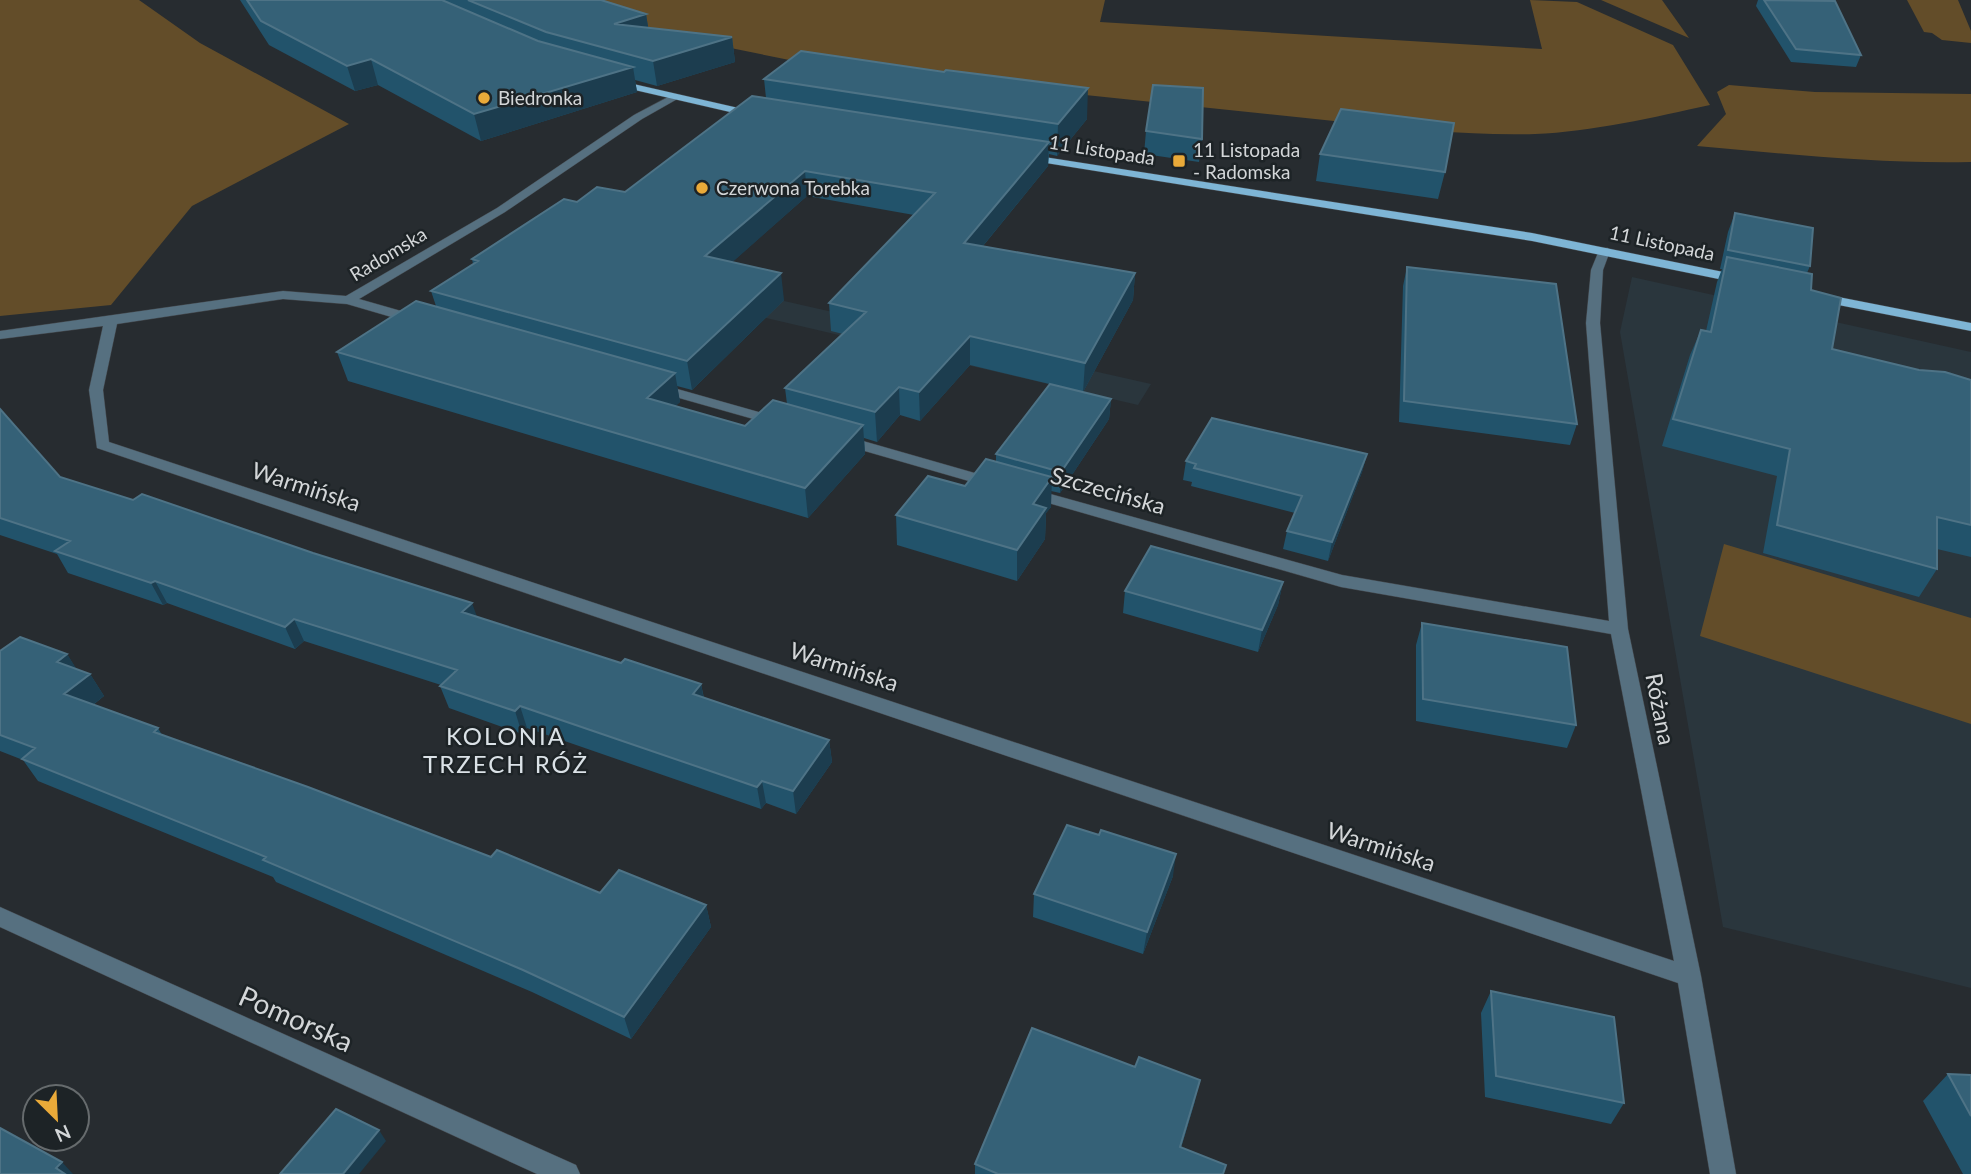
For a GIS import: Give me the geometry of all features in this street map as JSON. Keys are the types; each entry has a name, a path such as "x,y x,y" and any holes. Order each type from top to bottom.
{"main road":[{"path":"607,80 674,98 771,117"},
{"name":"11 Listopada","path":"1013,156 1464,226 1604,251 1756,283"},
{"path":"1810,295 1971,327"}],"street":[{"name":"Radomska","path":"0,335 283,295 348,300 501,210 638,117 674,98"},
{"name":"Różana","path":"1604,251 1597,270 1593,323 1619,629 1689,976 1723,1174"},
{"path":"348,300 429,323"},
{"name":"Warmińska","path":"111,321 96,390 102,445 1689,976"},
{"path":"643,384 791,425"},
{"name":"Szczecińska","path":"831,437 1341,581 1619,629"},
{"name":"Pomorska","path":"0,917 567,1174"}],"shaded area":[{"path":"0,0 139,0 200,43 349,124 192,206 111,305 0,316"},
{"path":"569,0 1105,0 1100,22 1542,49 1530,0 1577,2 1673,45 1710,105 1623,123 1556,133 1490,134 1421,130 829,68 627,27"},
{"path":"1601,0 1662,0 1689,38"},
{"path":"1907,0 1958,0 1971,31 1971,43 1942,40 1932,33 1924,32"},
{"path":"1729,85 1815,92 1971,94 1971,162 1868,160 1697,146 1726,114 1717,92"},
{"path":"1632,277 1971,352 1971,988 1723,927 1620,332"},
{"path":"735,290 1151,384 1138,405 715,306"},
{"path":"1724,544 1971,618 1971,724 1700,636"}],"building":[{"path":"247,0 442,0 538,41 633,67 474,114 371,59 347,66 261,21"},
{"path":"468,0 601,0 646,14 614,24 732,37 653,61 546,32"},
{"path":"1764,0 1835,1 1861,55 1796,49"},
{"path":"801,51 944,72 946,70 1088,88 1058,124 764,79"},
{"path":"1153,85 1203,88 1202,139 1146,131"},
{"path":"752,96 1049,142 964,243 1135,273 1085,363 970,336 919,392 899,387 875,412 785,388 866,312 829,303 935,193 805,171 705,256 781,273 687,361 431,291 478,261 472,259 564,199 577,202 597,187 625,192"},
{"path":"1341,109 1454,123 1445,172 1320,154"},
{"path":"1735,213 1813,228 1810,266 1728,250"},
{"path":"1727,257 1812,274 1811,290 1841,298 1832,349 1919,370 1945,372 1971,380 1971,525 1937,517 1937,569 1777,525 1790,449 1673,419 1701,330 1711,332"},
{"path":"1407,267 1556,284 1577,424 1404,401"},
{"path":"416,301 675,373 647,398 745,426 773,400 863,425 805,488 337,352"},
{"path":"1050,384 1111,399 1061,472 996,454"},
{"path":"0,409 60,477 133,500 142,494 313,553 472,603 462,612 621,663 625,659 701,684 693,694 829,740 793,791 762,781 757,787 520,706 515,711 440,686 457,670 294,619 285,627 155,581 151,583 55,551 70,541 0,518"},
{"path":"1212,418 1367,454 1332,542 1287,531 1302,496 1194,468 1196,464 1186,461"},
{"path":"986,459 1052,477 1033,504 1046,508 1017,550 896,515 928,476 965,486"},
{"path":"1151,546 1283,582 1262,630 1125,591"},
{"path":"1422,623 1567,647 1576,725 1423,699"},
{"path":"20,637 67,654 57,662 90,674 64,694 158,728 154,732 491,857 497,850 600,893 619,870 706,905 624,1017 523,970 263,860 266,857 22,759 35,748 0,735 0,651"},
{"path":"1067,825 1099,835 1101,830 1176,854 1147,932 1034,894"},
{"path":"1491,991 1614,1017 1624,1103 1496,1076"},
{"path":"1032,1028 1135,1067 1139,1057 1200,1080 1180,1147 1226,1165 1223,1174 998,1174 975,1164"},
{"path":"1948,1074 1971,1075 1971,1116"},
{"path":"336,1109 379,1130 343,1174 280,1174"},
{"path":"0,1128 21,1140 21,1153 46,1153 62,1162 56,1168 65,1174 0,1174"}],"place":[{"name":"Biedronka","path":"484,98"},
{"name":"11 Listopada - Radomska","path":"1179,161"},
{"name":"Czerwona Torebka","path":"702,188"}],"district":[{"name":"KOLONIA TRZECH RÓŻ","path":"506,751"}]}
